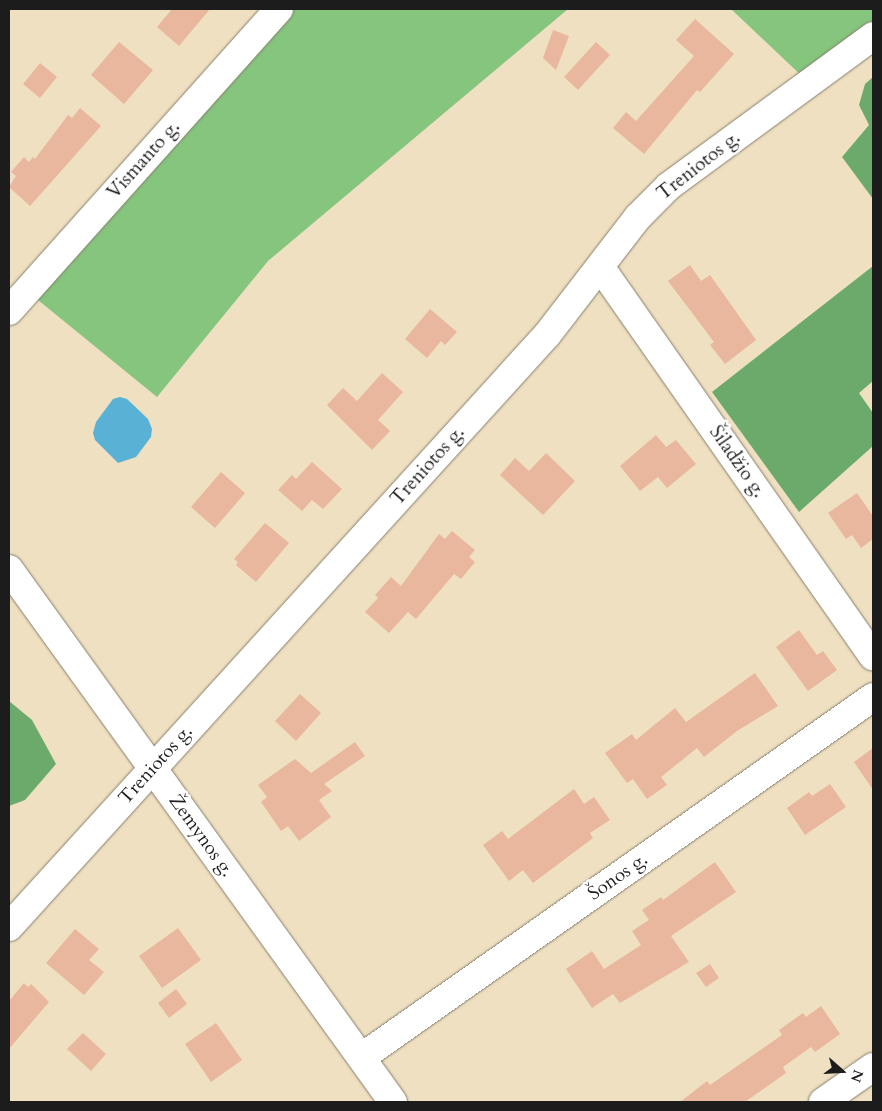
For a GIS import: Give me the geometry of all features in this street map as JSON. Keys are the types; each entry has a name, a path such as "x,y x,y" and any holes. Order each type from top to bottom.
{"street":[{"name":"Vismanto g.","path":"9,311 279,9"},
{"name":"Treniotos g.","path":"9,927 547,335 638,217 669,186 873,36"},
{"name":"Šiladžio g.","path":"600,268 873,656"},
{"name":"Žemynos g.","path":"9,569 393,1102"},
{"name":"Šonos g.","path":"362,1057 873,697"},
{"path":"823,1102 873,1067"}],"green space":[{"path":"291,9 568,9 268,261 157,397 38,300"},
{"path":"731,9 873,9 873,30 805,79"},
{"path":"873,77 873,199 842,157 869,125 859,105 865,84"},
{"path":"873,266 873,381 859,393 873,413 873,446 799,512 712,392"},
{"path":"9,701 32,720 56,764 25,800 9,806"}],"water":[{"path":"120,397 127,399 148,419 152,429 151,437 136,457 118,463 95,440 93,433 96,422 113,399"}],"building":[{"path":"172,9 210,9 179,46 157,27"},
{"path":"695,19 734,54 700,92 697,90 644,154 613,128 626,112 636,121 694,56 676,40"},
{"path":"553,30 569,36 556,70 543,58"},
{"path":"119,42 153,70 124,104 91,75"},
{"path":"596,42 610,55 578,90 564,77"},
{"path":"40,63 57,77 40,98 23,84"},
{"path":"80,108 101,126 30,206 9,187 16,176 11,172 24,157 29,162 33,157 35,159 68,115 72,118"},
{"path":"690,265 701,281 710,275 756,340 725,364 710,345 714,342 668,281"},
{"path":"430,309 457,332 445,345 441,341 427,358 405,339"},
{"path":"382,373 403,392 378,420 390,431 372,450 327,405 343,388 357,401"},
{"path":"656,435 666,447 676,440 696,464 667,488 658,477 640,491 620,466"},
{"path":"546,453 575,481 543,515 500,475 515,458 529,471"},
{"path":"312,462 342,489 323,509 312,500 302,511 278,490 292,475 296,479"},
{"path":"221,472 245,493 215,528 191,507"},
{"path":"857,493 873,516 873,539 861,548 852,535 846,539 828,513"},
{"path":"265,523 289,543 256,582 236,565 238,562 234,559"},
{"path":"452,531 475,550 469,557 475,562 461,579 454,574 416,619 408,612 389,633 365,612 378,598 375,595 391,577 401,586 439,534 445,539"},
{"path":"799,630 817,655 823,651 837,670 808,691 776,647"},
{"path":"755,673 778,706 737,731 704,757 697,748 661,777 667,785 647,799 633,779 627,783 605,753 632,734 636,740 675,708 686,722"},
{"path":"300,694 321,713 296,741 275,721"},
{"path":"355,742 365,756 324,784 332,791 319,800 331,817 299,841 288,826 281,831 261,802 267,797 258,785 295,759 311,773"},
{"path":"873,748 873,790 854,762"},
{"path":"830,784 846,807 805,835 787,808 809,792 812,796"},
{"path":"574,789 584,804 594,797 610,820 590,833 593,838 533,883 523,870 509,881 483,845 502,831 508,839"},
{"path":"715,862 736,892 671,936 689,962 620,1003 613,994 592,1008 566,969 592,951 604,969 641,945 632,931 649,920 642,910 661,897 663,900"},
{"path":"178,928 201,960 162,988 139,956"},
{"path":"75,929 99,949 89,960 104,972 84,995 46,963"},
{"path":"710,964 719,978 706,987 696,973"},
{"path":"24,983 28,987 31,984 49,1002 9,1049 9,1001"},
{"path":"176,989 187,1004 169,1018 158,1003"},
{"path":"821,1006 840,1034 815,1052 811,1047 783,1067 786,1073 745,1102 680,1102 707,1081 710,1085 782,1035 779,1030 803,1013 806,1017"},
{"path":"216,1023 242,1060 211,1082 185,1044"},
{"path":"83,1033 106,1054 91,1071 67,1049"}]}
